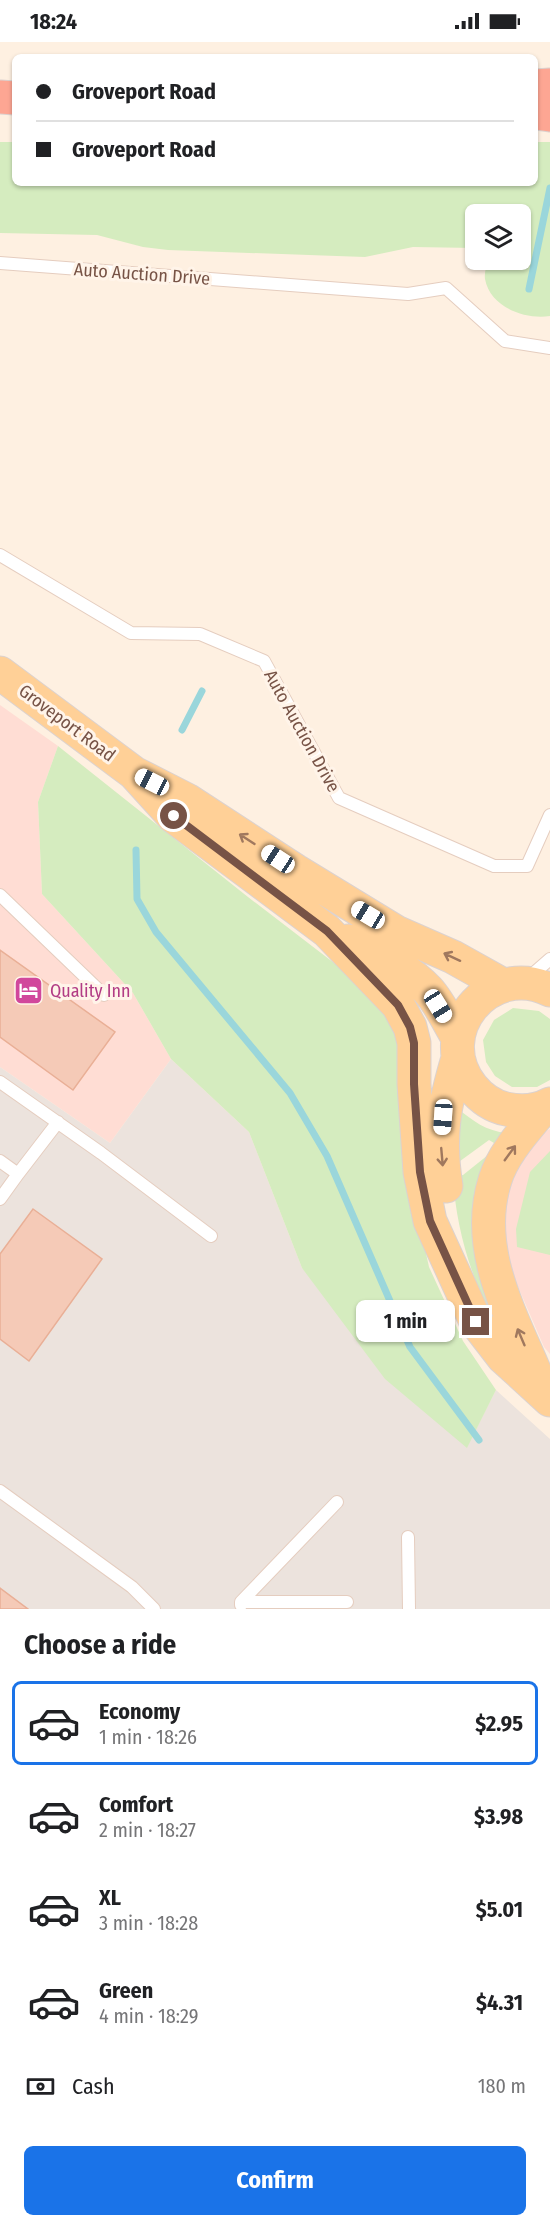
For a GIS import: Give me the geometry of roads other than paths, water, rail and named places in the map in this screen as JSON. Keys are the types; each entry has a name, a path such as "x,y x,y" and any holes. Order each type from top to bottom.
{"main road":[{"name":"Groveport Road","path":"0,673 134,773 187,800 296,871 396,932 525,986"},
{"name":"Groveport Road","path":"134,773 174,816 327,931 398,1005 410,1027 414,1043 414,1084 420,1172 430,1221 476,1322 503,1357 546,1396"},
{"name":"Groveport Road","path":"327,931 392,963 411,975 428,991 458,1048 447,1095 441,1148 455,1278"},
{"path":"525,986 486,993 472,1005 463,1020 458,1048 466,1079 478,1095 496,1107 517,1111 547,1106"},
{"name":"Groveport Road","path":"546,1396 497,1281 490,1254 488,1232 489,1206 495,1178 506,1157 547,1106"}],"lane":[{"name":"Auto Auction Drive","path":"0,263 408,294 446,288 505,341 550,348"},
{"name":"Auto Auction Drive","path":"0,555 131,633 200,634 264,661 339,798 494,866 527,866 550,815"},
{"path":"0,895 105,995"},
{"path":"525,986 550,959"},
{"path":"0,1082 211,1236"},
{"path":"0,1199 57,1122"},
{"path":"0,1161 18,1174"},
{"path":"0,1491 132,1587 154,1609"},
{"path":"241,1606 337,1502"},
{"path":"408,1537 409,1609"},
{"path":"241,1606 348,1602"}],"waterway":[{"path":"529,289 550,188"},
{"path":"182,730 202,691"},
{"path":"136,850 137,899 156,932 290,1093 327,1156 410,1347 479,1440"}],"place":[{"name":"Quality Inn","path":"29,991"}]}
